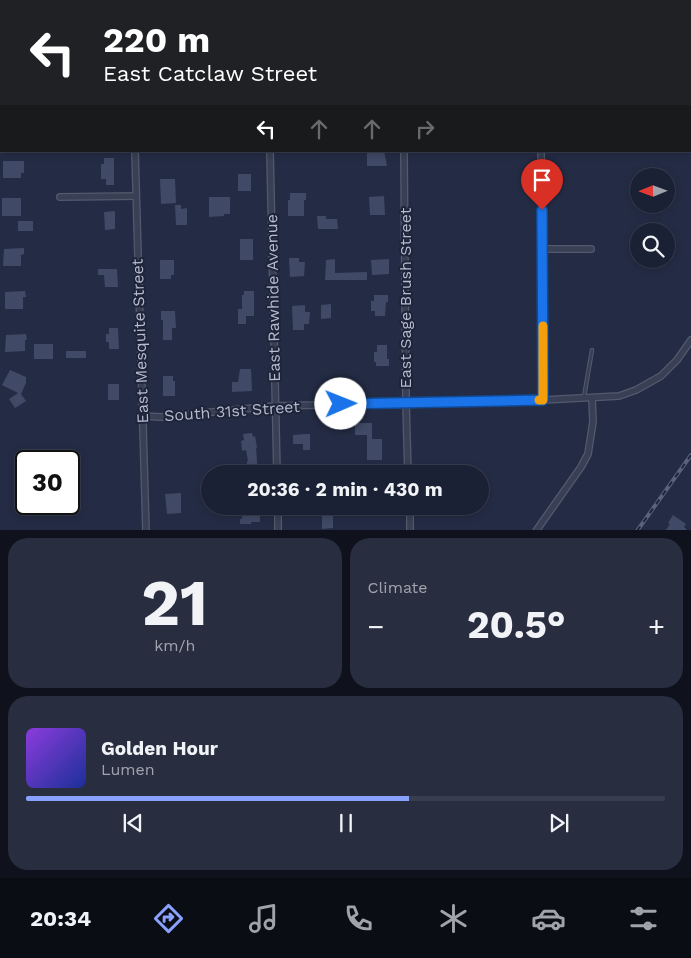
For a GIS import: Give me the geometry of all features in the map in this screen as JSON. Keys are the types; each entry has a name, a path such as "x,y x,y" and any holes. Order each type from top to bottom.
{"street":[{"name":"East Mesquite Street","path":"135,152 146,530"},
{"name":"East Rawhide Avenue","path":"270,152 277,465"},
{"name":"East Sage Brush Street","path":"404,152 408,465"},
{"path":"541,152 543,400"},
{"path":"60,197 136,196"},
{"path":"543,249 591,248"},
{"name":"South 31st Street","path":"142,416 180,415 275,406 543,400 619,396 636,390 661,376 677,360 691,340"},
{"path":"536,530 581,467 588,454 593,422 592,398"},
{"path":"278,515 278,530"},
{"path":"410,515 410,530"}],"lane":[{"path":"584,398 592,350"}],"building":[{"path":"367,152 384,152 387,166 367,166"},
{"path":"104,158 114,158 114,185 106,185 106,179 101,179 101,164 104,164"},
{"path":"3,161 24,161 24,173 21,173 21,178 3,178"},
{"path":"238,174 251,174 251,191 238,191"},
{"path":"160,179 175,179 176,203 161,204"},
{"path":"290,193 306,193 304,216 288,216"},
{"path":"384,196 385,215 370,215 369,197"},
{"path":"209,197 230,197 230,214 209,217"},
{"path":"2,198 21,198 21,216 2,216"},
{"path":"175,205 181,205 181,209 187,208 187,225 176,225"},
{"path":"115,211 115,229 105,230 104,212"},
{"path":"317,216 326,216 326,219 337,219 338,229 318,229"},
{"path":"18,221 33,221 33,231 18,231"},
{"path":"240,239 253,239 253,260 240,260"},
{"path":"24,248 24,254 21,255 21,266 3,266 4,249"},
{"path":"289,258 299,258 299,262 305,262 304,276 290,277"},
{"path":"335,259 335,273 367,272 367,280 325,280 326,260"},
{"path":"389,259 389,274 372,275 371,260"},
{"path":"160,260 174,260 174,275 171,275 171,279 160,279"},
{"path":"98,269 117,269 118,287 105,287 104,275 98,275"},
{"path":"25,291 26,297 23,297 23,309 5,309 5,292"},
{"path":"244,291 254,291 254,316 246,316 246,324 238,324 238,309 242,309 242,295 244,295"},
{"path":"374,295 388,295 385,316 375,316 375,311 371,311 371,301 374,301"},
{"path":"331,304 331,318 321,319 321,305"},
{"path":"305,305 305,312 310,312 309,324 304,324 304,330 293,330 292,306"},
{"path":"161,311 175,311 176,328 172,328 172,340 163,340"},
{"path":"109,328 118,328 119,349 109,349 109,342 106,342 106,334 109,334"},
{"path":"26,334 25,351 5,352 6,335"},
{"path":"34,344 53,344 53,359 34,359"},
{"path":"377,345 387,345 389,366 376,366 374,352 377,352"},
{"path":"66,351 86,351 86,358 66,358"},
{"path":"240,369 251,369 252,391 232,392 232,382 238,382"},
{"path":"10,370 26,377 26,383 21,394 26,401 15,408 9,399 18,393 2,385"},
{"path":"163,376 173,376 175,396 163,396"},
{"path":"108,384 119,384 119,400 108,400"},
{"path":"355,423 372,423 372,439 382,439 382,460 367,460 367,435 355,435"},
{"path":"252,433 253,437 255,436 257,465 233,465 247,464 248,461 246,450 242,451 241,441 244,440 243,434"},
{"path":"310,434 310,450 303,450 303,444 293,444 293,435"},
{"path":"181,493 181,513 167,514 165,494"},
{"path":"242,515 260,515 260,522 251,522 251,524 240,524 240,519 242,519"},
{"path":"322,515 333,515 333,528 322,529"},
{"path":"673,515 686,524 684,527 687,530 666,530 670,524 668,523"}],"railway":[{"path":"638,530 691,455"}],"slow traffic":[{"path":"539,400 543,400 543,326"}],"route":[{"path":"341,404 543,400 542,210"}]}
